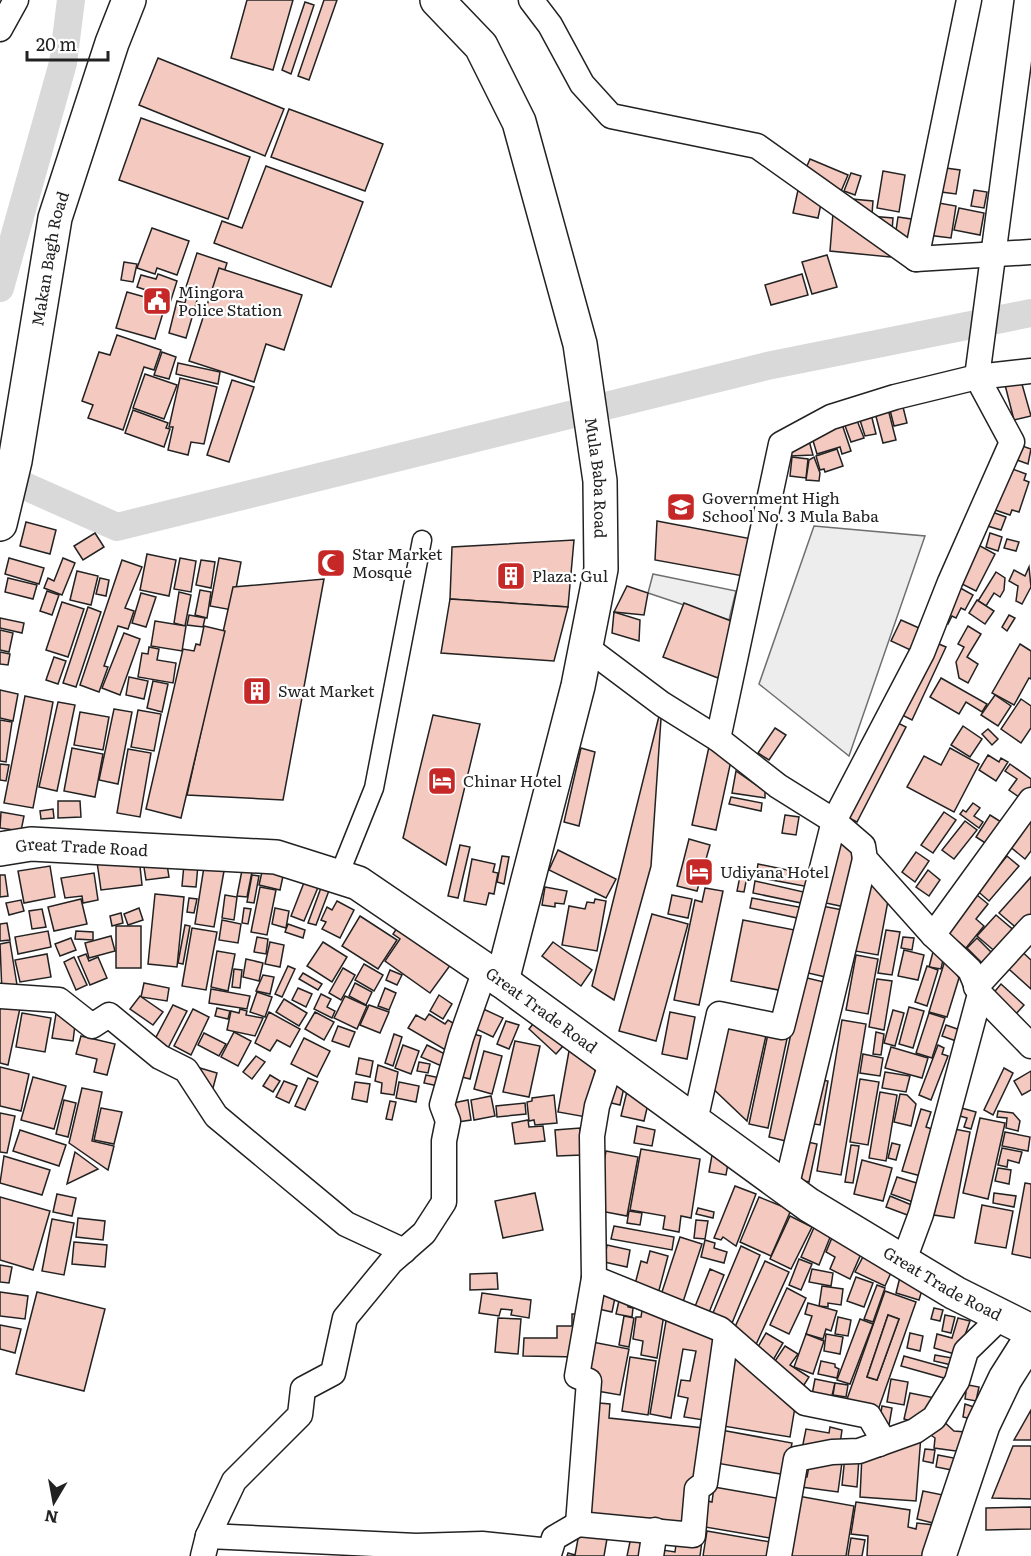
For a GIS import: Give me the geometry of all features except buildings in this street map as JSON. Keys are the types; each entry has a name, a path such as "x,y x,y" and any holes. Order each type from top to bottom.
{"main road":[{"name":"Makan Bagh Road","path":"1,520 15,460 55,218 112,43 129,0"},
{"name":"Mula Baba Road","path":"437,0 481,46 519,122 580,344 600,481 601,569 578,686 493,976"},
{"name":"Great Trade Road","path":"0,849 32,844 276,857 339,875 358,883 493,976 809,1205 904,1260 955,1293 1031,1331"},
{"path":"939,1556 983,1425 1005,1379 1031,1338"}],"street":[{"path":"0,29 16,0"},
{"path":"531,0 550,26 582,84 611,116 757,146 916,259 1031,252"},
{"path":"916,259 969,0"},
{"path":"694,1121 719,1014 782,1027 834,821 922,653 950,582 1012,442 977,377 1027,0"},
{"path":"718,740 781,444 831,417 977,377 1031,371"},
{"path":"339,875 374,788 422,540"},
{"path":"586,647 662,704 718,740 777,786 834,821 862,846 865,859 786,1188"},
{"path":"933,935 1031,800"},
{"path":"865,859 933,935 970,970 978,991 1031,1046"},
{"path":"904,1260 921,1214 978,991 1031,927"},
{"path":"493,976 461,1038 442,1105 448,1121 444,1141 444,1202 424,1233 404,1251 345,1318 333,1373 303,1389 300,1415 234,1481 206,1546 482,1544 550,1551 554,1539 578,1524 693,1535 697,1489 705,1483 726,1335"},
{"path":"0,996 59,1000 92,1026 109,1015 160,1057 186,1070 216,1116 346,1224 404,1251"},
{"path":"578,1524 589,1381 577,1376 594,1278 592,1136 597,1106 612,1061"},
{"path":"594,1278 720,1329 805,1402 869,1416 879,1433 879,1444"},
{"path":"779,1556 796,1459 832,1452 859,1451 915,1431 934,1418 957,1381 966,1351 1002,1316"},
{"path":"651,1556 654,1530"}],"shaded area":[{"path":"814,526 925,536 849,756 759,684"},
{"path":"653,574 736,591 729,620 648,593"}],"waterway":[{"path":"0,288 63,63 71,0"},
{"path":"0,475 117,527 767,366 1031,313"}],"place":[{"name":"Mingora Police Station","path":"157,301"},
{"name":"Government High School No. 3 Mula Baba","path":"681,507"},
{"name":"Star Market Mosque","path":"331,563"},
{"name":"Plaza: Gul","path":"511,576"},
{"name":"Swat Market","path":"257,691"},
{"name":"Chinar Hotel","path":"442,781"},
{"name":"Udiyana Hotel","path":"699,872"}]}
